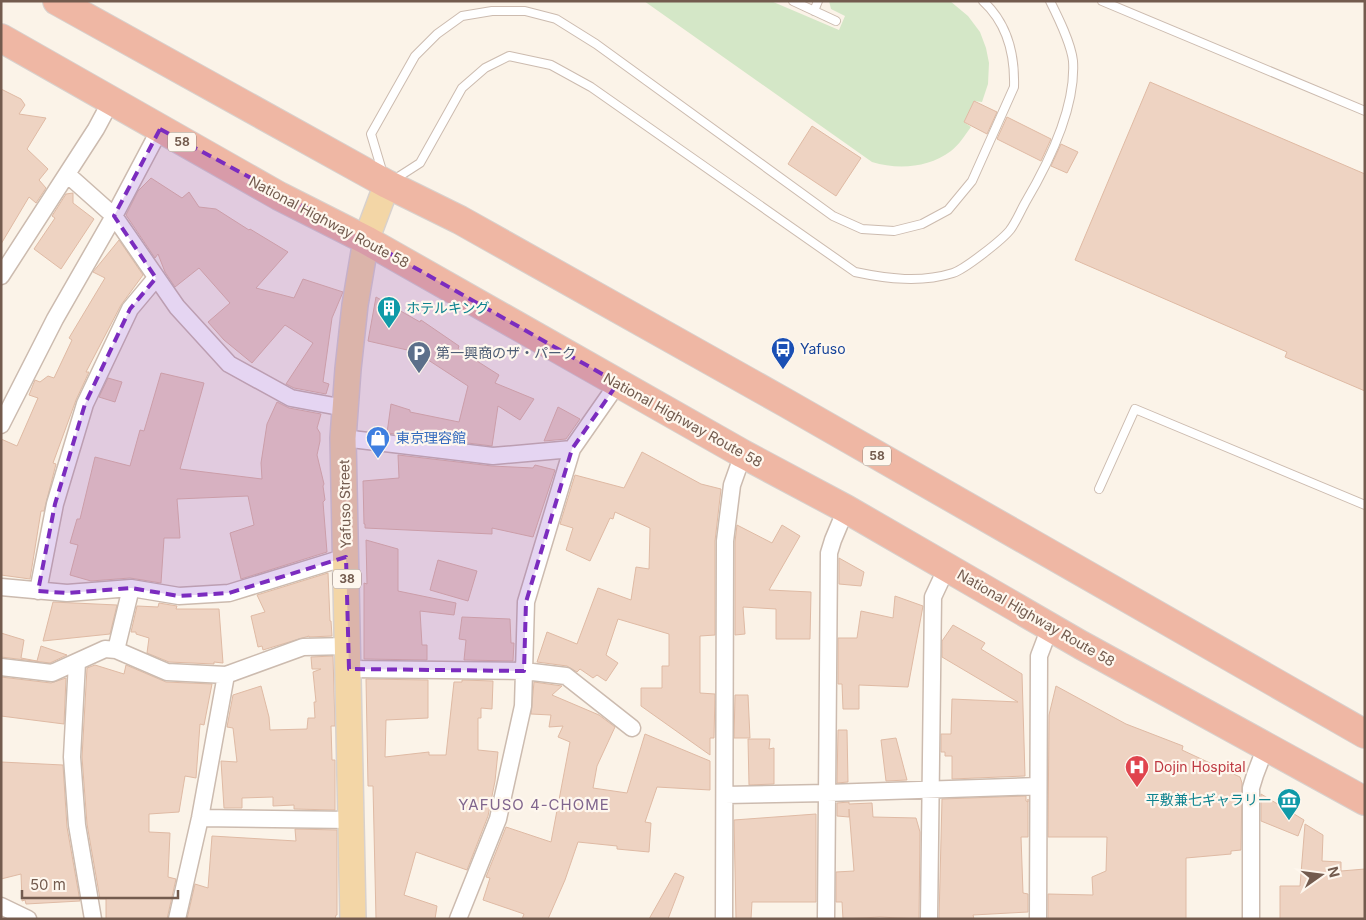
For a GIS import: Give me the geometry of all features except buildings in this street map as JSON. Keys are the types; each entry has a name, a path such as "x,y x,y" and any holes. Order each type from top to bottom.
{"highway":[{"name":"58","path":"57,1 387,184 460,220 512,249 1365,734"},
{"name":"National Highway Route 58","path":"1,38 279,196 366,240 743,454 846,509 1050,628 1365,801"}],"main road":[{"name":"Yafuso Street","path":"353,919 343,438 355,305 366,240 387,184"}],"street":[{"path":"1,276 68,175 111,101"},
{"path":"1,425 55,319 114,216 160,129"},
{"path":"68,175 114,216 176,307 228,364 291,398 345,408"},
{"path":"38,591 54,504 85,404 130,309 156,278"},
{"path":"458,919 498,819 523,706 526,602 572,450 618,383"},
{"path":"343,438 494,456 572,450"},
{"path":"724,919 725,541 732,485 743,454"},
{"path":"826,919 829,553 846,509"},
{"path":"1,587 68,593 131,588 179,596 229,593 346,557"},
{"path":"929,919 933,597 946,567"},
{"path":"116,650 131,588"},
{"path":"1038,919 1039,656 1050,628"},
{"path":"1,667 52,673 105,649 116,650 167,672 226,675 303,647 348,658 524,671 566,676 632,728"},
{"path":"77,662 72,757 77,825 93,919"},
{"path":"177,919 200,818 226,675"},
{"path":"1251,919 1252,788 1254,775 1266,746"},
{"path":"725,795 1038,786"},
{"path":"200,818 352,820"},
{"path":"1,906 28,919"}],"lane":[{"path":"793,1 836,21"},
{"path":"814,11 818,1"},
{"path":"984,1 995,12 1009,40 1015,71 1014,88 972,181 948,210 922,224 894,231 862,229 834,216 596,44 556,19 525,11 492,10 462,16 437,34 415,56 370,134 387,184 420,163 462,88 485,68 509,56 551,65 591,87 855,272 906,280 922,279 954,272 987,250 1010,229 1051,155 1072,95 1073,60 1062,26 1050,1"},
{"path":"1102,1 1365,111"},
{"path":"1099,488 1135,409 1365,505"}],"highlighted area":[{"path":"160,129 366,240 618,383 572,449 526,602 524,671 349,669 346,557 229,593 179,596 131,588 67,593 38,591 55,504 85,404 130,309 156,278 114,216"}],"green space":[{"path":"644,1 771,1 839,30 845,16 831,9 829,1 950,1 968,16 980,32 989,63 988,84 982,102 974,101 964,122 971,127 951,151 942,157 923,164 902,167 882,165 872,162"}],"place":[{"name":"ホテルキング","path":"389,329"},
{"name":"Yafuso","path":"783,370"},
{"name":"第一興商のザ・パーク","path":"419,374"},
{"name":"東京理容館","path":"378,459"},
{"name":"Dojin Hospital","path":"1137,788"},
{"name":"平敷兼七ギャラリー","path":"1289,821"}],"district":[{"name":"YAFUSO 4-CHOME","path":"534,805"}]}
